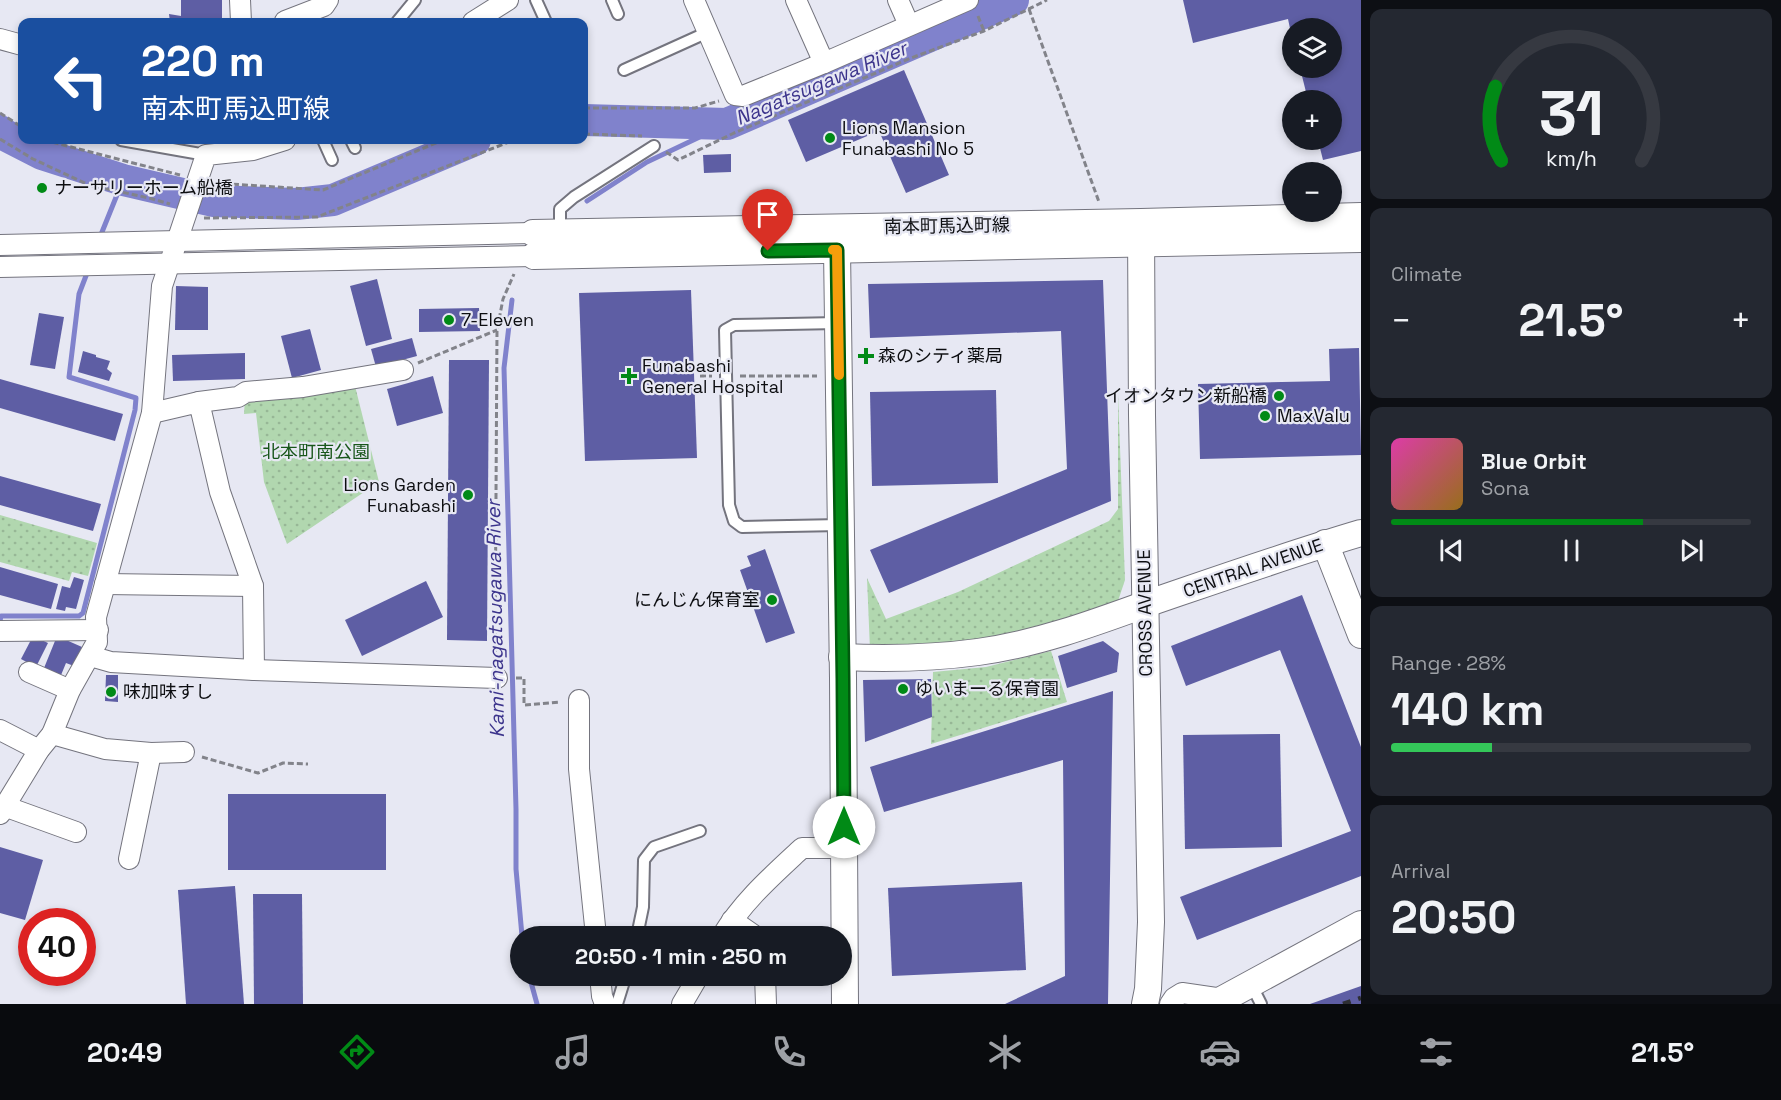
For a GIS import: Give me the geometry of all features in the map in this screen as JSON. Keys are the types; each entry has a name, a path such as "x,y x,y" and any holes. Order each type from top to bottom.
{"street":[{"path":"240,0 241,18"},
{"path":"293,18 324,6 328,0"},
{"path":"481,18 508,0"},
{"path":"694,0 735,95 743,96 968,0"},
{"path":"796,0 824,63"},
{"path":"898,0 909,25"},
{"path":"0,39 18,44"},
{"path":"76,832 2,810 39,750 52,734 70,690 97,642 96,617 152,413 162,286 206,155 252,145"},
{"name":"南本町馬込町線","path":"561,244 837,250 1141,233 1361,216"},
{"name":"南本町馬込町線","path":"528,253 561,244 1141,233 1361,239"},
{"name":"CROSS AVENUE","path":"1141,233 1151,922 1148,989 1145,1004"},
{"path":"0,245 177,241 528,253"},
{"path":"837,250 845,1004"},
{"path":"0,267 528,253"},
{"path":"152,413 200,402 238,397 246,392 303,387 403,370"},
{"path":"200,402 220,492 252,586 254,670"},
{"name":"CENTRAL AVENUE","path":"842,657 929,656 979,651 1061,633 1325,543 1361,533"},
{"path":"1325,543 1361,635"},
{"path":"105,584 252,586"},
{"path":"0,631 98,630"},
{"path":"90,656 111,662 254,670 497,678"},
{"path":"29,672 70,690"},
{"path":"579,700 579,770 595,926"},
{"path":"0,730 39,750"},
{"path":"52,734 105,749 151,753 184,752"},
{"path":"129,859 151,753"},
{"path":"729,926 763,884 802,848 844,848"},
{"path":"1170,1004 1182,993 1221,1002 1256,994 1361,924"},
{"path":"601,986 605,1004"},
{"path":"682,1004 693,986"},
{"path":"765,986 766,1004"}],"lane":[{"path":"400,18 415,0"},
{"path":"536,0 544,18"},
{"path":"612,0 618,14"},
{"path":"624,70 708,32"},
{"path":"144,144 206,155"},
{"path":"325,144 332,160"},
{"path":"561,244 560,209 574,197 658,148"},
{"path":"838,322 734,325 725,330 729,505 734,521 742,527 841,525"},
{"path":"639,926 643,907 644,860 654,847 700,831"},
{"path":"617,1004 623,986"}],"path":[{"path":"588,134 648,137 658,148 678,160 734,133 911,58 984,31 1047,0"},
{"path":"1029,9 1102,210"},
{"path":"982,27 984,31"},
{"path":"588,108 695,108 735,95"},
{"path":"0,113 18,124"},
{"path":"0,139 33,159 89,185 187,209 205,219 317,217 504,144"},
{"path":"497,678 495,666 498,330 503,300 512,276 528,253"},
{"path":"403,370 498,330"},
{"path":"700,376 818,376"},
{"path":"524,678 524,705 579,700"},
{"path":"184,752 258,772 283,763 308,764"}],"green space":[{"name":"北本町南公園","path":"355,386 379,482 287,544 264,482 256,413 244,414 245,398"},
{"path":"1118,394 1125,580 1116,607 984,643 870,650 867,578 886,619 958,592 1109,521 1118,509"},
{"path":"0,515 97,543 88,576 72,572 69,581 0,562"},
{"path":"1051,651 1067,702 931,744 933,672 986,667"}],"building":[{"path":"181,0 222,0 222,18 170,18 169,14 181,16"},
{"path":"1183,0 1361,0 1361,151 1323,160 1320,150 1342,150 1342,90 1306,90 1302,78 1342,78 1342,18 1282,18 1282,21 1193,43"},
{"name":"Lions Mansion Funabashi No 5","path":"904,70 949,175 906,193 879,131 806,162 788,120"},
{"path":"731,154 731,172 704,173 703,155"},
{"path":"377,279 392,339 366,346 350,286"},
{"path":"1103,280 1111,501 889,593 870,550 1067,469 1061,331 870,338 868,284"},
{"path":"176,286 208,287 208,330 175,330"},
{"path":"691,290 697,458 585,461 579,293"},
{"name":"7-Eleven","path":"479,308 480,331 419,332 419,309"},
{"path":"39,313 64,317 55,369 30,365"},
{"path":"310,329 321,370 292,378 281,336"},
{"path":"412,338 417,356 376,367 371,349"},
{"name":"イオンタウン新船橋","path":"1359,348 1361,455 1200,459 1198,384 1330,381 1329,349"},
{"path":"83,351 110,361 107,369 112,373 109,381 78,372"},
{"path":"245,353 245,379 173,381 172,355"},
{"name":"Lions Garden Funabashi","path":"449,360 489,360 487,641 447,640"},
{"path":"433,376 443,413 397,426 387,389"},
{"path":"0,379 123,414 115,441 0,408"},
{"path":"996,390 998,483 872,486 870,392"},
{"path":"0,476 101,504 93,531 0,505"},
{"path":"765,549 795,633 766,643 740,570 751,566 747,556"},
{"path":"0,567 58,584 51,609 0,595"},
{"path":"74,577 84,580 76,609 66,607 65,611 56,609 62,586 70,588"},
{"path":"426,581 443,617 362,656 345,620"},
{"path":"1302,595 1361,747 1361,876 1197,940 1180,897 1351,831 1280,650 1186,686 1171,646"},
{"path":"33,636 48,643 36,667 21,659"},
{"path":"57,636 82,647 74,666 66,663 59,680 42,673"},
{"path":"1103,641 1119,653 1117,672 1067,688 1058,656"},
{"path":"106,675 118,675 118,702 105,701"},
{"path":"931,679 932,717 865,742 863,680"},
{"path":"1113,691 1108,1004 1005,1004 1065,976 1063,760 884,812 870,767"},
{"path":"1280,734 1282,847 1185,849 1183,735"},
{"path":"228,794 386,794 386,870 228,870"},
{"path":"0,847 43,860 29,908 18,908 18,918 0,913"},
{"path":"1022,882 1026,970 892,976 888,888"},
{"path":"235,886 244,1004 186,1004 178,890"},
{"path":"253,894 302,894 303,1004 254,1004"},
{"path":"1361,986 1361,1004 1310,1004"}],"waterway":[{"name":"Nagatsugawa River","path":"588,120 727,124 1013,0"},
{"name":"Kami-nagatsugawa River","path":"587,201 647,162 727,124"},
{"name":"Nagatsugawa River","path":"0,131 18,142"},
{"name":"Nagatsugawa River","path":"23,144 42,154 123,180 213,201 296,204 333,200 466,144"},
{"path":"100,237 123,180"},
{"path":"0,621 1,616 79,616 83,613 135,410 136,398 69,377 79,294 89,268"},
{"name":"Kami-nagatsugawa River","path":"512,300 504,368 516,869 521,926"},
{"name":"Kami-nagatsugawa River","path":"532,986 537,1004"}],"railway":[{"path":"1343,1004 1361,998"}],"slow traffic":[{"path":"833,250 837,250 839,375"}],"place":[{"name":"Lions Mansion Funabashi No 5","path":"830,138"},
{"name":"ナーサリーホーム船橋","path":"42,188"},
{"name":"7-Eleven","path":"449,320"},
{"name":"森のシティ薬局","path":"866,356"},
{"name":"Funabashi General Hospital","path":"629,376"},
{"name":"イオンタウン新船橋","path":"1279,396"},
{"name":"MaxValu","path":"1265,416"},
{"name":"Lions Garden Funabashi","path":"468,495"},
{"name":"にんじん保育室","path":"772,600"},
{"name":"ゆいまーる保育園","path":"903,689"},
{"name":"味加味すし","path":"111,692"}],"route":[{"path":"768,251 837,250 844,827"}]}
